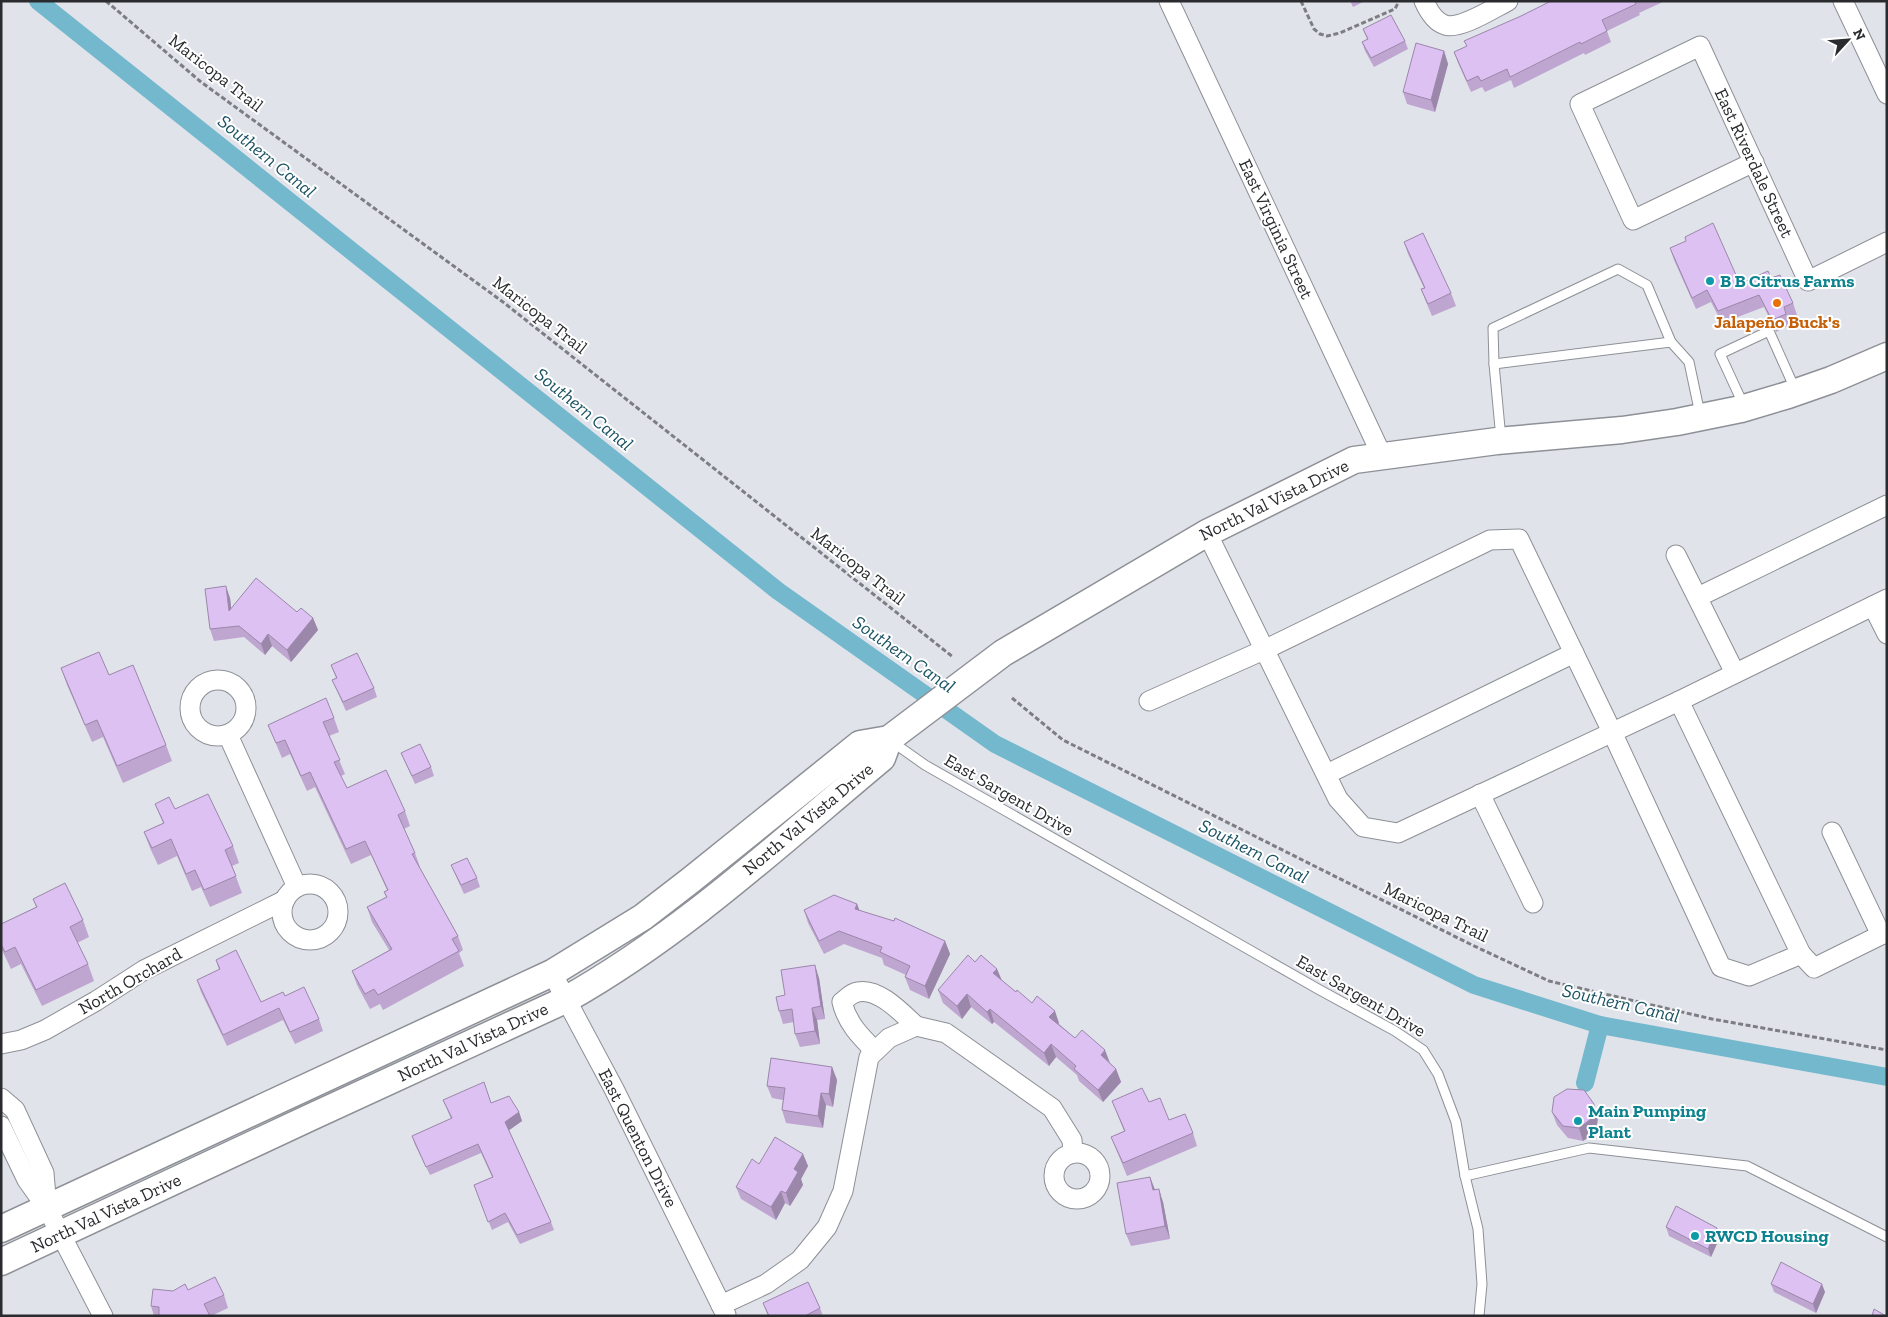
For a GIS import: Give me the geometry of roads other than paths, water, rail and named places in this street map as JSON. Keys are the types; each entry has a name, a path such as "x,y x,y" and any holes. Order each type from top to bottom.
{"main road":[{"name":"North Val Vista Drive","path":"1,1229 552,973 643,916 691,880 860,744 889,739 1003,653 1207,533 1354,460 1383,458 1417,451 1502,441 1622,430 1701,417 1744,408 1796,392 1887,356"},
{"name":"North Val Vista Drive","path":"1,1262 354,1096 565,1000 600,980 656,942 705,905 882,758 889,739"}],"street":[{"name":"East Virginia Street","path":"1169,1 1383,458"},
{"path":"1424,1 1435,18 1444,25 1455,26 1508,1"},
{"path":"1843,1 1887,94"},
{"name":"East Riverdale Street","path":"1754,162 1633,220 1580,104 1700,46 1754,162 1808,281 1885,246"},
{"path":"1698,598 1887,505"},
{"path":"1207,533 1266,649 1338,799 1363,827 1398,834 1679,701 1880,602 1887,634"},
{"path":"1149,701 1266,649 1490,540 1518,539 1612,732 1721,967 1750,976 1801,954"},
{"path":"1676,555 1735,673"},
{"path":"1326,774 1574,653"},
{"path":"1679,701 1801,954 1814,968 1884,933 1832,832"},
{"name":"North Orchard","path":"1,1044 21,1040 45,1030 96,1001 144,970 291,894 228,735"},
{"path":"1480,794 1533,903"},
{"name":"East Quenton Drive","path":"552,973 614,1089 724,1310 800,1260 827,1227 843,1191 869,1057 889,1038 916,1026"},
{"path":"875,1051 854,1030 845,1014 842,1002 850,995 859,991 870,993 894,1004 916,1026 946,1033 1052,1108 1072,1140 1074,1153"},
{"path":"1,1098 15,1110 44,1173 46,1208"},
{"path":"1,1126 26,1180 46,1208 61,1234 103,1316"}],"lane":[{"path":"1502,441 1494,364 1493,328 1618,269 1647,285 1672,342 1689,362 1701,417"},
{"path":"1744,408 1720,354 1769,331 1796,392"},
{"path":"1494,364 1672,342"},
{"name":"East Sargent Drive","path":"889,739 925,765 1395,1031 1422,1050 1438,1074 1456,1122 1478,1229 1482,1284 1479,1316"},
{"path":"1466,1176 1589,1148 1747,1166 1887,1237"}],"waterway":[{"name":"Southern Canal","path":"38,1 778,591 995,744 1474,985 1600,1025 1887,1077"},
{"path":"1585,1083 1600,1025"}],"place":[{"name":"B B Citrus Farms","path":"1710,281"},
{"name":"Jalapeño Buck's","path":"1777,303"},
{"name":"Main Pumping Plant","path":"1578,1121"},
{"name":"RWCD Housing","path":"1695,1236"}]}
